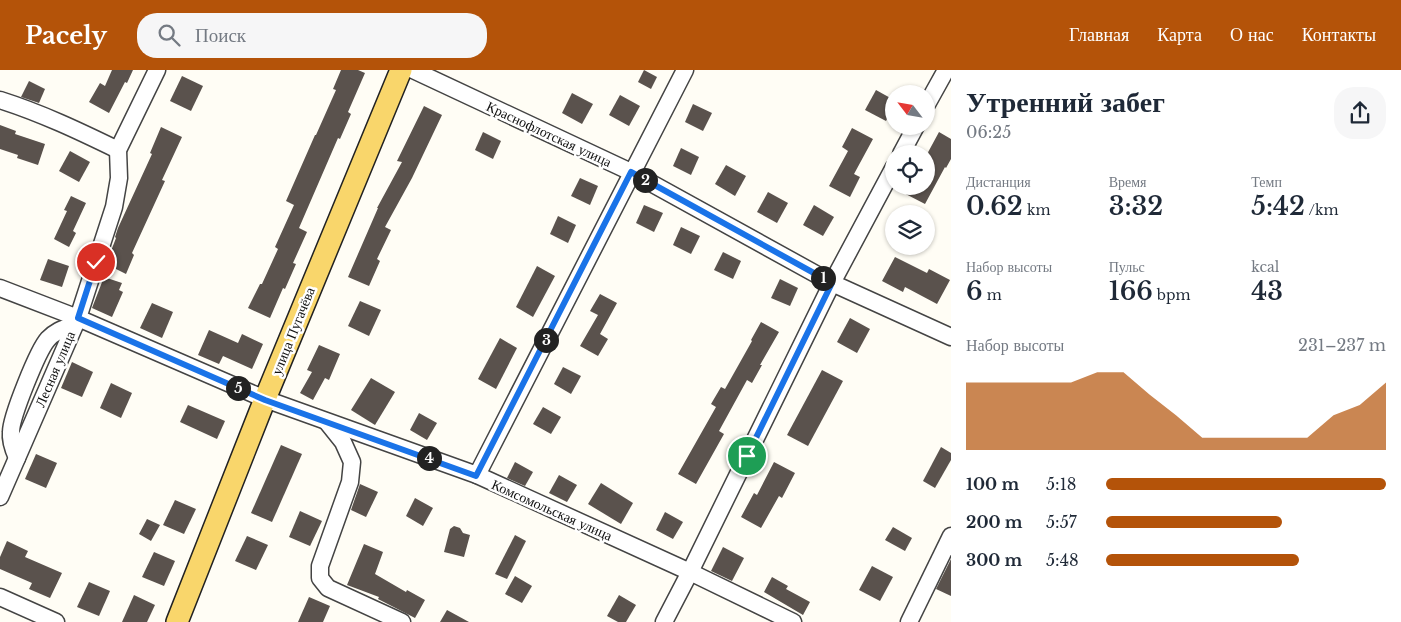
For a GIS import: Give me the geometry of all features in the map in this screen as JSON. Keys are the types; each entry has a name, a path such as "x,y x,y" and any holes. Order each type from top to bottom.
{"main road":[{"name":"улица Пугачёва","path":"177,622 265,400 401,70"}],"street":[{"name":"Лесная улица","path":"0,497 76,321 114,207 119,178 118,150 157,70"},
{"name":"Краснофлотская улица","path":"414,70 631,172 832,283 951,336"},
{"path":"476,476 684,70"},
{"path":"935,90 946,70"},
{"path":"0,100 51,118 118,150"},
{"path":"664,622 832,283 885,184"},
{"name":"Комсомольская улица","path":"0,288 265,400 476,476 690,572 793,622"},
{"path":"326,422 343,442 352,462 350,482 320,566 320,578 328,588 402,622"},
{"path":"909,622 951,536"},
{"path":"0,597 56,622"}],"building":[{"path":"112,70 133,70 109,113 89,102 100,83 105,86"},
{"path":"341,70 358,70 365,73 348,112 351,114 340,139 338,138 299,228 307,232 293,263 296,264 270,318 248,308 260,284 262,284 278,249 275,247 294,205 286,201 336,90 333,89"},
{"path":"644,70 657,77 651,89 638,82"},
{"path":"182,76 203,86 191,111 170,101"},
{"path":"29,81 45,89 39,103 21,97"},
{"path":"876,90 885,95 885,120 865,110"},
{"path":"572,93 593,104 582,124 562,113"},
{"path":"620,95 640,106 629,126 609,115"},
{"path":"693,104 712,113 703,131 685,122"},
{"path":"424,106 442,115 412,178 385,227 391,230 377,259 380,261 369,286 348,277 377,208 402,162 397,161"},
{"path":"0,125 16,131 15,134 45,144 38,165 17,158 18,155 0,149"},
{"path":"161,127 182,137 162,180 165,181 132,253 134,255 126,274 106,264 118,228 152,154 150,153"},
{"path":"852,128 873,139 854,174 860,177 850,197 829,186 848,151 842,147"},
{"path":"483,132 501,141 493,159 475,150"},
{"path":"939,132 951,139 951,159 935,186 935,145 932,145"},
{"path":"681,148 699,157 691,175 673,166"},
{"path":"70,151 90,162 79,182 59,171"},
{"path":"726,165 746,176 735,196 715,184"},
{"path":"580,178 598,186 590,205 571,196"},
{"path":"768,192 788,203 777,223 757,212"},
{"path":"908,195 930,195 925,204"},
{"path":"71,196 86,203 73,231 76,233 69,247 54,239 67,211 64,210"},
{"path":"644,205 663,213 654,232 636,223"},
{"path":"814,205 834,217 823,236 803,225"},
{"path":"558,216 576,225 568,243 550,234"},
{"path":"681,227 700,236 691,254 673,245"},
{"path":"723,252 741,261 733,279 714,270"},
{"path":"895,257 927,273 929,269 950,280 937,304 905,287 903,292 882,281"},
{"path":"48,259 69,266 62,287 40,280"},
{"path":"537,266 555,276 533,317 516,307"},
{"path":"104,277 122,283 119,290 123,292 112,317 92,308"},
{"path":"780,279 798,288 790,306 771,298"},
{"path":"600,294 617,303 600,334 608,339 598,356 580,346 598,315 590,311"},
{"path":"360,301 381,310 369,336 348,326"},
{"path":"152,303 173,312 162,338 140,328"},
{"path":"850,318 870,329 857,353 837,342"},
{"path":"761,322 779,332 752,383 747,380 719,431 724,434 696,484 678,474 716,407 711,404 721,387 725,389"},
{"path":"209,330 238,343 242,334 263,344 252,369 223,356 219,364 198,355"},
{"path":"500,338 517,348 496,389 478,379"},
{"path":"319,345 340,354 329,380 325,378 313,400 300,393 312,372 307,370"},
{"path":"72,362 93,372 82,397 61,388"},
{"path":"563,367 581,376 571,394 554,384"},
{"path":"822,370 843,381 808,446 787,435"},
{"path":"371,378 395,392 375,425 351,410"},
{"path":"111,383 132,393 121,418 100,408"},
{"path":"188,405 225,421 217,439 180,422"},
{"path":"543,407 561,417 551,434 533,424"},
{"path":"419,413 437,423 427,440 410,430"},
{"path":"281,445 302,454 272,522 251,513"},
{"path":"941,447 951,453 951,460 935,488 923,481"},
{"path":"36,454 57,463 46,488 25,479"},
{"path":"515,462 533,472 525,486 507,478"},
{"path":"774,462 795,473 782,498 779,496 761,528 741,517 754,493 757,495"},
{"path":"559,475 577,485 567,502 549,493"},
{"path":"601,483 633,503 621,524 588,504"},
{"path":"360,484 378,492 366,517 351,510"},
{"path":"415,498 433,508 423,526 406,516"},
{"path":"175,500 196,509 184,534 163,525"},
{"path":"300,511 322,521 310,546 289,537"},
{"path":"665,512 683,522 673,539 656,530"},
{"path":"147,519 160,525 151,541 139,534"},
{"path":"454,526 460,528 463,533 470,535 464,557 444,552 450,529"},
{"path":"893,527 912,538 905,551 885,540"},
{"path":"515,535 526,541 507,579 495,574"},
{"path":"247,536 268,545 256,570 235,561"},
{"path":"7,541 28,551 25,557 62,573 50,598 29,589 32,583 0,569 0,557"},
{"path":"364,544 383,552 375,574 406,592 407,590 425,600 415,618 378,599 379,597 347,585"},
{"path":"723,547 744,558 732,581 711,571"},
{"path":"154,552 175,561 164,586 142,577"},
{"path":"951,559 951,596 936,589"},
{"path":"872,566 893,577 880,601 859,590"},
{"path":"515,576 532,586 522,603 505,594"},
{"path":"772,577 788,586 786,589 810,602 803,615 764,592"},
{"path":"89,582 110,591 99,616 77,607"},
{"path":"134,595 155,605 147,622 122,622"},
{"path":"619,595 636,605 626,622 618,622 607,616"},
{"path":"309,597 330,606 323,622 298,622"},
{"path":"447,610 469,622 440,622"}],"route":[{"path":"96,262 78,318 265,400 476,476 631,172 832,283 747,456"}]}
